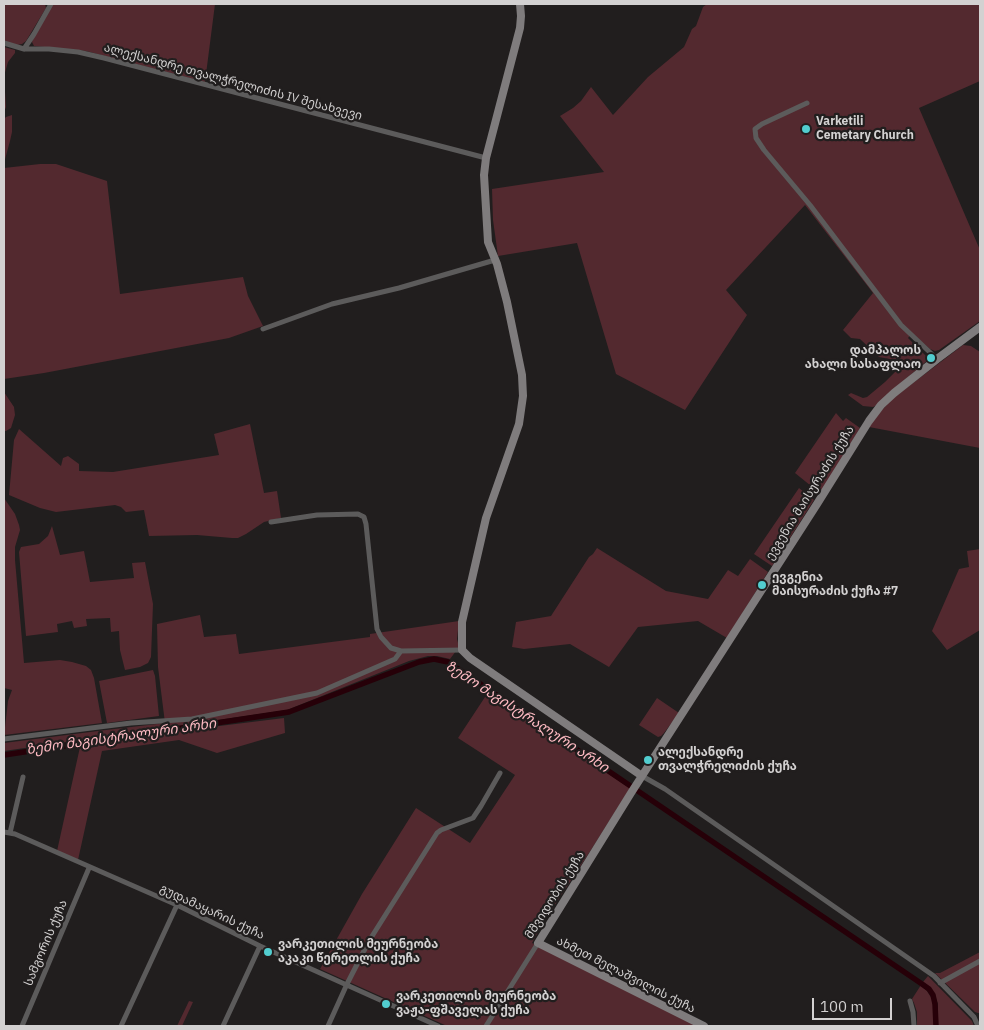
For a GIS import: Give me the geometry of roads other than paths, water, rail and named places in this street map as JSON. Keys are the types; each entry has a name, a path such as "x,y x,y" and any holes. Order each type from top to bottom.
{"street":[{"path":"24,49 50,4"},
{"path":"520,4 520,28 486,158 484,175 488,242 507,302 522,376 523,396 519,424 486,518 462,622 462,650 470,658 641,779 665,789 926,970 974,1017 978,1026"},
{"name":"ალექსანდრე თვალჭრელიძის IV შესახვევი","path":"4,43 24,49 78,52 104,58 486,158"},
{"path":"807,103 762,124 755,129 756,138 810,204 901,325 937,359"},
{"path":"263,329 332,304 399,288 495,260"},
{"name":"ევგენია მაისურაძის ქუჩა","path":"641,779 881,405 980,327"},
{"path":"271,522 317,516 358,514 364,517 377,629 381,637 391,648 401,650 462,650"},
{"path":"4,739 131,722 192,719 317,693 395,659 401,650"},
{"path":"328,1026 369,941 437,833 440,830 472,818 482,806 500,773"},
{"path":"10,833 23,777"},
{"name":"მშვიდობის ქუჩა","path":"486,1026 641,779"},
{"name":"გუდამაყარის ქუჩა","path":"4,832 178,905 260,946 438,1026"},
{"name":"სამგორის ქუჩა","path":"22,1026 89,868"},
{"path":"121,1026 178,905"},
{"name":"ახმეთ მელაშვილის ქუჩა","path":"538,943 704,1026"},
{"path":"223,1026 260,946"},
{"path":"940,983 980,961"},
{"path":"910,1001 914,1026"},
{"path":"974,1017 980,1014"}],"waterway":[{"name":"ზემო მაგისტრალური არხი","path":"4,755 289,712 419,662 434,659 448,662 929,989 935,1004 936,1026"}],"place":[{"name":"Varketili Cemetary Church","path":"806,129"},
{"name":"დამპალოს ახალი სასაფლაო","path":"931,358"},
{"name":"ევგენია მაისურაძის ქუჩა #7","path":"762,585"},
{"name":"ალექსანდრე თვალჭრელიძის ქუჩა","path":"648,760"},
{"name":"ვარკეთილის მეურნეობა აკაკი წერეთლის ქუჩა","path":"268,952"},
{"name":"ვარკეთილის მეურნეობა ვაჟა-ფშაველას ქუჩა","path":"386,1004"}]}
